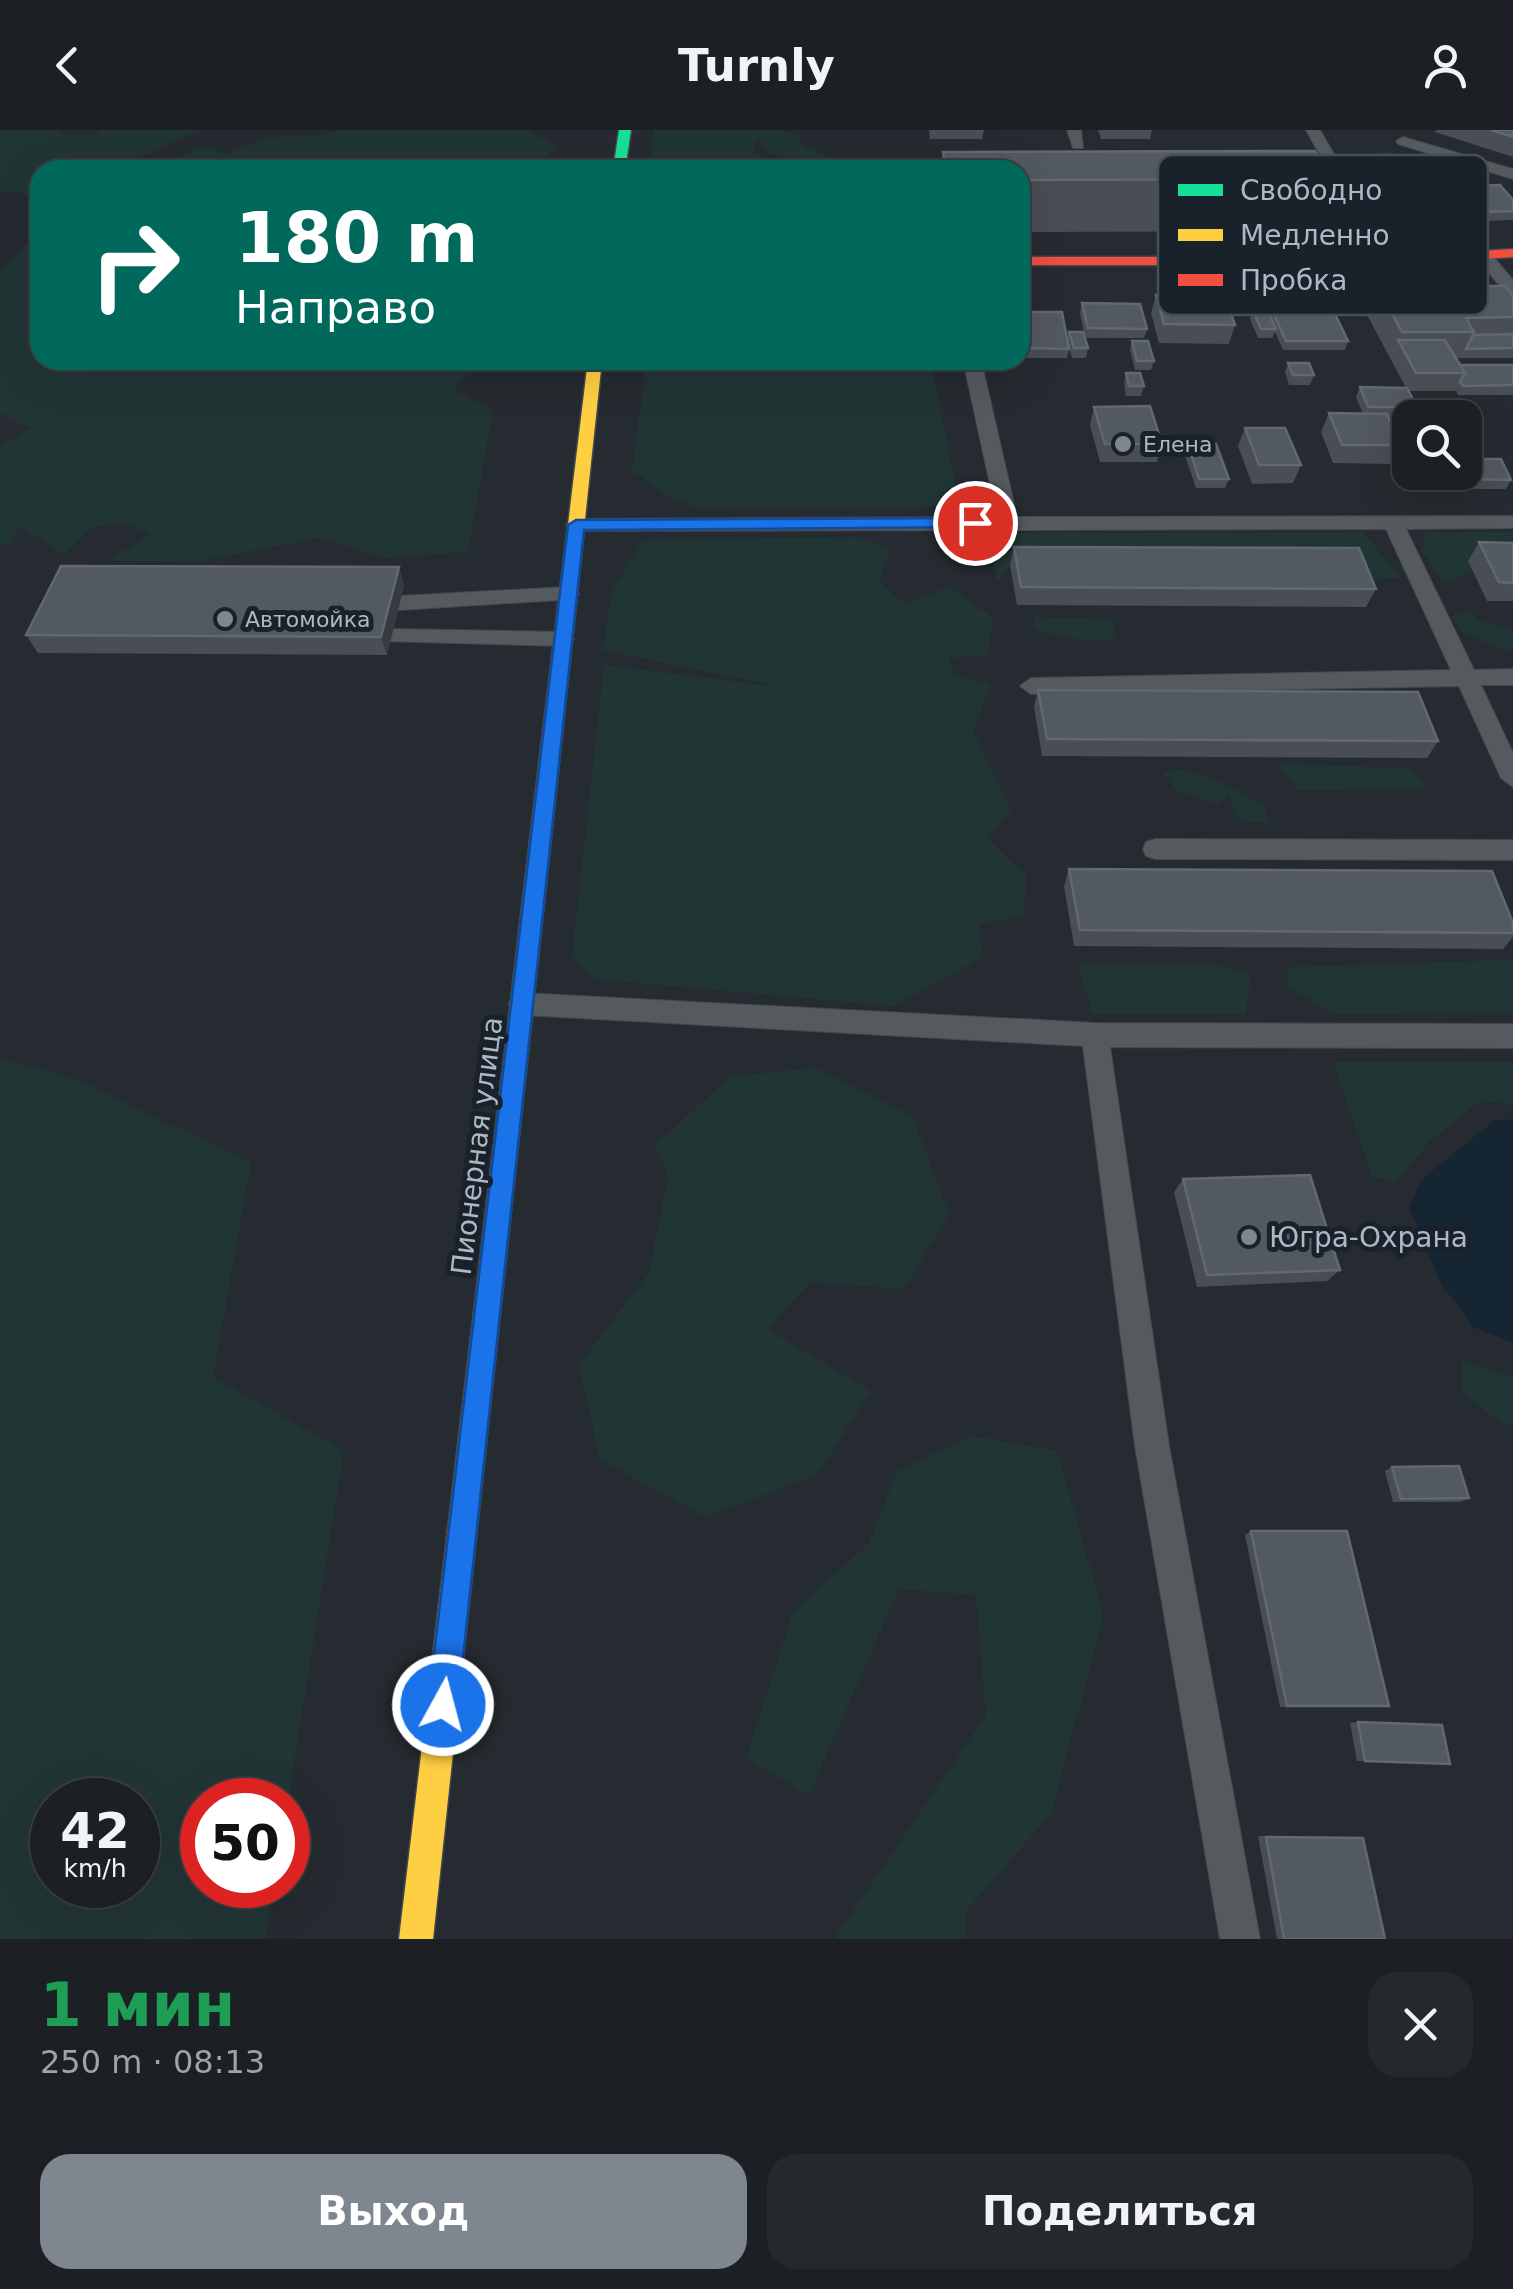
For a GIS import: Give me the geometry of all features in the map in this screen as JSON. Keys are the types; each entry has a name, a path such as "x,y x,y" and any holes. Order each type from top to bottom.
{"main road":[{"path":"620,160 625,130"},
{"path":"1488,256 1513,253"},
{"path":"1030,260 1158,260"},
{"name":"Пионерная улица","path":"416,1939 594,370"}],"lane":[{"path":"1313,130 1327,155"},
{"path":"1402,141 1449,155"},
{"path":"1488,167 1513,174"},
{"path":"1488,261 1513,290"},
{"path":"974,370 1008,523"},
{"path":"1393,522 1513,778"},
{"path":"576,525 1513,522"},
{"path":"399,603 568,594"},
{"path":"459,637 463,600"},
{"path":"391,636 563,639"},
{"path":"1031,686 1513,677"},
{"path":"1155,849 1513,850"},
{"path":"523,1004 1095,1035 1513,1036"},
{"path":"1095,1035 1152,1446 1240,1939"}],"green space":[{"path":"0,130 59,130 63,135 95,135 101,130 201,130 134,160 30,160 30,196 18,192 0,193"},
{"path":"339,130 529,130 557,147 544,160 170,160 209,146 226,154 270,137 319,136"},
{"path":"654,130 782,130 797,134 803,147 837,160 791,160 769,153 757,137 752,153 767,160 650,160"},
{"path":"30,240 30,370 468,370 455,390 493,411 468,552 386,558 319,538 196,562 107,561 151,534 124,523 91,527 65,555 19,526 9,545 0,544 0,447 29,428 0,413 0,272"},
{"path":"646,370 933,370 956,489 941,507 701,509 665,495 632,470"},
{"path":"1363,532 1401,578 1373,579 1350,567 1011,565 997,582 990,545 1004,533"},
{"path":"1425,532 1513,532 1513,561 1473,571 1444,584 1422,551"},
{"path":"861,537 890,550 879,580 904,604 950,587 993,618 988,655 949,658 953,674 991,685 973,731 1011,810 987,838 1026,875 1024,915 979,925 982,957 895,1006 594,979 572,956 604,665 781,687 603,650 612,590 643,540"},
{"path":"1469,609 1480,621 1513,630 1513,647 1506,651 1463,633 1451,617"},
{"path":"1034,617 1112,619 1116,639 1074,639 1035,629"},
{"path":"1279,764 1411,768 1427,789 1297,790"},
{"path":"1182,769 1220,781 1265,806 1270,824 1239,820 1228,795 1219,804 1178,792 1163,773"},
{"path":"1513,962 1513,1013 1336,1014 1286,987 1289,967"},
{"path":"1212,963 1251,973 1246,1014 1092,1014 1078,964"},
{"path":"0,1058 79,1080 251,1163 213,1377 344,1451 292,1778 180,1778 180,1908 270,1908 265,1939 0,1939"},
{"path":"1333,1062 1513,1062 1513,1104 1481,1101 1433,1138 1395,1182 1372,1176"},
{"path":"815,1068 912,1115 949,1214 904,1289 811,1282 767,1329 871,1391 817,1475 706,1517 600,1460 579,1365 649,1273 668,1176 655,1145 731,1076"},
{"path":"1461,1360 1513,1377 1513,1421 1504,1425 1463,1393"},
{"path":"972,1436 1057,1451 1104,1616 1051,1814 966,1911 966,1939 834,1939 986,1715 976,1595 899,1589 809,1795 746,1758 793,1612 869,1543 897,1471"}],"water":[{"path":"1513,1119 1513,1343 1473,1327 1441,1283 1409,1208 1421,1180 1494,1121"}],"building":[{"path":"1491,130 1513,130 1513,137"},
{"path":"1315,151 1317,155 1158,155 1158,180 1030,180 1030,160 944,160 943,152"},
{"path":"1488,185 1500,185 1513,200 1513,211 1488,212"},
{"path":"1488,286 1506,286 1513,296 1513,317 1466,318 1474,332 1402,332 1393,315 1488,315"},
{"path":"1082,303 1140,304 1147,329 1088,328"},
{"path":"1030,312 1062,312 1069,349 1030,348"},
{"path":"1162,315 1232,315 1235,325 1164,324"},
{"path":"1255,315 1269,315 1276,329 1261,329"},
{"path":"1274,315 1335,315 1348,341 1286,341"},
{"path":"1069,332 1083,332 1088,348 1074,348"},
{"path":"1513,334 1513,348 1466,349 1473,335"},
{"path":"1398,340 1445,340 1465,373 1416,373"},
{"path":"1132,341 1148,341 1154,361 1137,361"},
{"path":"1288,363 1309,363 1314,375 1293,375"},
{"path":"1460,365 1513,365 1513,385 1463,386 1460,382 1465,373"},
{"path":"1126,373 1140,373 1144,386 1129,386"},
{"path":"1360,387 1407,388 1413,400 1392,400 1392,407 1368,407"},
{"path":"1150,406 1162,444 1105,444 1094,407"},
{"path":"1329,413 1387,414 1392,425 1392,445 1342,445"},
{"path":"1245,428 1285,428 1301,465 1259,465"},
{"path":"1188,444 1216,444 1229,479 1199,479"},
{"path":"1482,459 1501,459 1511,480 1482,479"},
{"path":"1479,542 1513,543 1513,583 1499,582"},
{"path":"1014,547 1359,548 1376,589 1021,587"},
{"name":"Автомойка","path":"61,566 399,567 381,637 26,635"},
{"path":"1038,690 1418,692 1438,741 1047,739"},
{"path":"1069,869 1492,871 1513,923 1513,933 1080,930"},
{"name":"Югра-Охрана","path":"1310,1175 1340,1270 1207,1275 1183,1179"},
{"path":"1459,1466 1469,1498 1401,1499 1392,1467"},
{"path":"1251,1531 1347,1531 1389,1706 1287,1706"},
{"path":"1358,1722 1442,1725 1450,1764 1365,1761"},
{"path":"1266,1837 1363,1838 1385,1939 1284,1939"}],"traffic: fast":[{"path":"620,160 625,130"},
{"path":"490,1286 548,772"}],"traffic: slow":[{"path":"548,772 594,370"},
{"path":"416,1939 490,1286"}],"traffic: jam":[{"path":"1488,255 1513,253"},
{"path":"1030,261 1158,261"}],"place":[{"name":"Елена","path":"1123,444"},
{"name":"Автомойка","path":"225,619"},
{"name":"Югра-Охрана","path":"1249,1237"}],"route":[{"path":"443,1705 576,525 975,523"}]}
